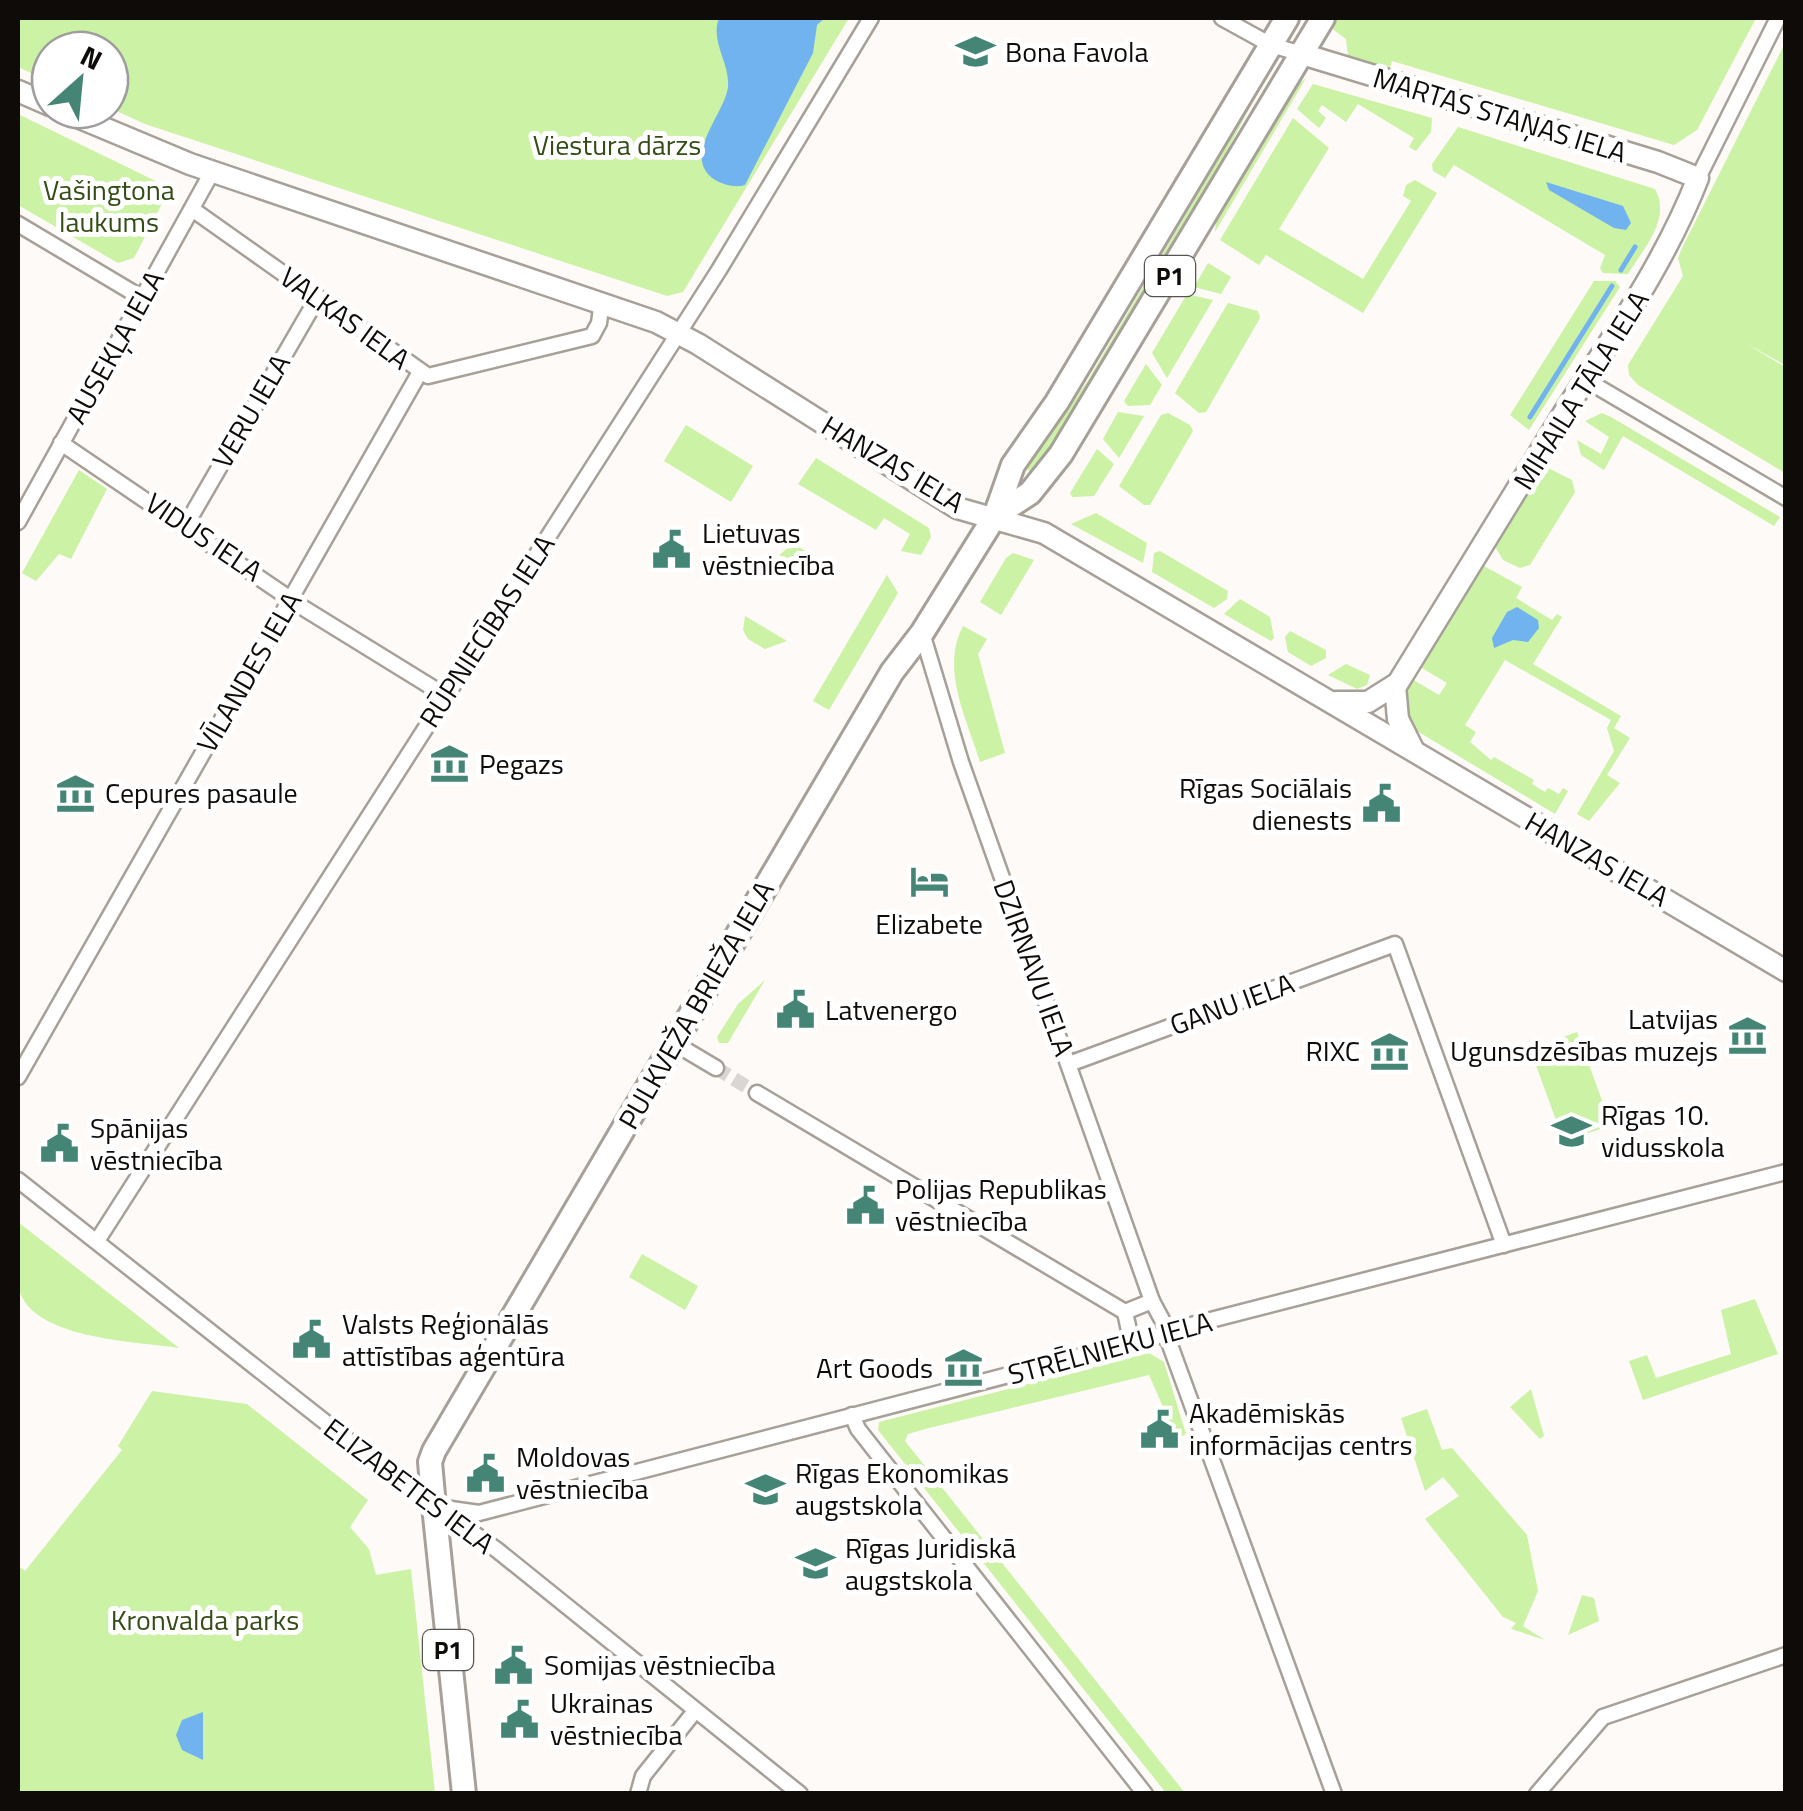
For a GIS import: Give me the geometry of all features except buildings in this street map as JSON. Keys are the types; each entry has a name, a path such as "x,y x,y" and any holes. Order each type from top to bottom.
{"main road":[{"name":"PULKVEŽA BRIEŽA IELA","path":"434,1506 430,1462 434,1451 892,672 922,633 995,516 1012,464 1078,368 1287,18"},
{"name":"PULKVEŽA BRIEŽA IELA","path":"995,516 1030,493 1061,454 1323,18"},
{"name":"MARTAS STAŅAS IELA","path":"1302,54 1658,162 1698,178"},
{"name":"HANZAS IELA","path":"110,130 212,172 602,301 678,332 950,504 1044,533 1786,971"},
{"name":"MIHAILA TĀLA IELA","path":"1395,686 1654,272 1698,178"},
{"path":"1329,702 1368,702 1395,686 1400,729 1414,751"},
{"name":"P1","path":"434,1506 464,1794"}],"street":[{"name":"RŪPNIECĪBAS IELA","path":"97,1241 678,332 871,18"},
{"path":"1222,18 1271,45 1302,54"},
{"name":"MIHAILA TĀLA IELA","path":"1698,178 1778,18"},
{"name":"AUSEKĻA IELA","path":"18,522 212,172"},
{"name":"VALKAS IELA","path":"192,209 420,372 440,376 592,336 600,323 602,301"},
{"path":"18,224 142,298"},
{"name":"VERU IELA","path":"186,525 318,297"},
{"name":"VĪLANDES IELA","path":"18,1077 420,372"},
{"path":"1586,380 1786,498"},
{"name":"VIDUS IELA","path":"62,443 305,608 446,696"},
{"name":"DZIRNAVU IELA","path":"922,633 960,762 1152,1301 1334,1794"},
{"name":"GANU IELA","path":"1069,1064 1395,944 1504,1245"},
{"path":"674,1043 716,1068"},
{"path":"757,1093 1125,1312 1132,1340"},
{"name":"STRĒLNIEKU IELA","path":"434,1506 480,1512 1786,1172"},
{"name":"ELIZABETES IELA","path":"18,1180 434,1506 497,1550 800,1794"},
{"path":"1125,1312 1152,1301"},
{"path":"852,1415 858,1429 1145,1794"},
{"path":"1538,1794 1602,1717 1786,1655"},
{"path":"638,1794 643,1776 695,1710"}],"green space":[{"name":"Viestura dārzs","path":"18,18 849,18 683,292 667,296 130,117 130,30 30,30 30,73 18,67"},
{"path":"1336,18 1756,18 1697,130 1674,145 1392,61 1389,70 1348,57 1346,39 1330,27"},
{"path":"1785,43 1785,365 1745,343 1785,367 1785,473 1638,385 1629,375 1628,365 1683,276 1678,258 1682,248"},
{"path":"1306,78 1215,232 1216,219 1294,88"},
{"path":"1313,84 1432,118 1431,132 1416,151 1409,147 1414,138 1358,104 1346,122 1322,105 1318,111 1326,118 1319,128 1297,109"},
{"path":"1258,92 1194,214 1072,423 1033,474 1027,469 1088,380"},
{"name":"Vašingtona laukums","path":"18,114 30,120 30,130 51,130 170,188 134,258 118,263 18,205"},
{"path":"1293,118 1329,148 1279,229 1363,279 1411,201 1403,196 1406,185 1415,180 1437,193 1363,313 1266,255 1259,265 1220,240"},
{"path":"1458,127 1655,189 1658,222 1628,274 1603,273 1600,268 1605,255 1454,165 1445,178 1433,171 1432,164"},
{"path":"1208,263 1231,277 1221,294 1194,287"},
{"path":"1594,281 1615,281 1620,287 1529,430 1510,415"},
{"path":"1187,294 1213,300 1167,378 1152,353"},
{"path":"1228,303 1258,311 1260,318 1206,412 1199,413 1175,393"},
{"path":"1146,364 1162,385 1150,405 1128,406 1124,401"},
{"path":"1118,412 1144,416 1119,458 1103,439"},
{"path":"1168,413 1190,425 1193,431 1150,505 1144,505 1119,486 1161,415"},
{"path":"1602,413 1780,517 1774,526 1623,436 1604,470 1581,455 1577,440 1601,454 1609,437 1585,421"},
{"path":"686,425 753,466 731,502 664,461"},
{"path":"1097,449 1114,464 1094,496 1072,497 1070,493"},
{"path":"816,458 929,528 931,537 921,555 901,551 910,534 884,518 876,530 798,484"},
{"path":"1550,469 1572,480 1575,492 1530,565 1520,568 1503,560 1493,543 1534,476"},
{"path":"79,470 107,489 71,559 59,554 36,581 22,573"},
{"path":"1096,513 1147,543 1143,563 1071,524"},
{"path":"799,547 821,560 817,578 779,556 786,549"},
{"path":"1160,551 1228,591 1227,599 1214,608 1152,572 1154,553"},
{"path":"1013,553 1034,560 1001,615 980,602 1006,558"},
{"path":"1484,566 1522,587 1516,598 1552,620 1557,614 1562,617 1533,664 1621,716 1614,728 1630,738 1607,775 1620,783 1589,821 1577,814 1614,751 1607,728 1611,720 1505,660 1465,725 1476,732 1470,742 1491,760 1494,757 1534,780 1532,784 1545,792 1548,788 1559,794 1563,788 1568,791 1555,814 1408,722 1404,702 1410,678 1439,695 1447,683 1417,665 1476,570"},
{"path":"887,575 898,593 829,710 813,701"},
{"path":"1240,599 1270,617 1274,638 1271,641 1224,614"},
{"path":"745,616 787,641 765,649 748,639 743,630"},
{"path":"963,626 987,639 978,654 1005,753 980,762 955,677 954,659"},
{"path":"1290,631 1326,650 1326,658 1311,666 1288,652 1285,637"},
{"path":"1346,664 1370,675 1367,685 1357,689 1328,675"},
{"path":"765,980 728,1043 719,1043 717,1037 738,1004"},
{"path":"1577,1032 1611,1125 1564,1142 1530,1049"},
{"path":"18,1222 179,1348 86,1335 42,1317 26,1304 18,1286"},
{"path":"642,1254 698,1286 685,1310 629,1277"},
{"path":"1755,1299 1778,1354 1643,1400 1629,1361 1647,1355 1656,1378 1731,1354 1721,1310"},
{"path":"1149,1353 1164,1362 1186,1434 1177,1439 1149,1375 925,1429 908,1434 905,1441 1185,1793 1166,1793 878,1430 879,1422"},
{"path":"1531,1389 1544,1436 1540,1439 1510,1407"},
{"name":"Kronvalda parks","path":"152,1391 247,1404 368,1500 350,1527 369,1549 376,1575 411,1569 435,1793 18,1793 18,1566 25,1571 122,1450 118,1446"},
{"path":"1427,1409 1442,1450 1452,1448 1527,1535 1538,1591 1523,1626 1545,1640 1511,1629 1516,1623 1503,1617 1425,1519 1459,1496 1443,1477 1425,1491 1401,1418"},
{"path":"1582,1595 1594,1598 1599,1621 1568,1635"}],"water":[{"path":"719,18 825,18 817,25 813,53 745,185 741,186 715,180 705,171 702,160 707,135 728,87 718,44"},
{"path":"1546,182 1623,206 1631,223 1626,230 1614,228 1549,190"},
{"path":"1517,607 1538,620 1539,628 1528,642 1513,640 1494,648 1492,638 1507,612"},
{"path":"203,1712 203,1760 182,1750 176,1735 182,1720"}],"waterway":[{"path":"1621,270 1635,247"},
{"path":"1530,417 1612,286"}],"tunnel":[{"path":"716,1068 757,1093"}],"place":[{"name":"Bona Favola","path":"975,52"},
{"name":"Lietuvas vēstniecība","path":"672,549"},
{"name":"Pegazs","path":"449,764"},
{"name":"Cepures pasaule","path":"75,793"},
{"name":"Rīgas Sociālais dienests","path":"1382,804"},
{"name":"Elizabete","path":"929,881"},
{"name":"Latvenergo","path":"795,1010"},
{"name":"Latvijas Ugunsdzēsības muzejs","path":"1748,1035"},
{"name":"RIXC","path":"1390,1051"},
{"name":"Rīgas 10. vidusskola","path":"1571,1131"},
{"name":"Spānijas vēstniecība","path":"60,1144"},
{"name":"Polijas Republikas vēstniecība","path":"865,1205"},
{"name":"Valsts Reģionālās attīstības aģentūra","path":"312,1340"},
{"name":"Art Goods","path":"963,1368"},
{"name":"Akadēmiskās informācijas centrs","path":"1159,1429"},
{"name":"Moldovas vēstniecība","path":"486,1473"},
{"name":"Rīgas Ekonomikas augstskola","path":"765,1489"},
{"name":"Rīgas Juridiskā augstskola","path":"815,1564"},
{"name":"Somijas vēstniecība","path":"514,1665"},
{"name":"Ukrainas vēstniecība","path":"520,1719"}]}
